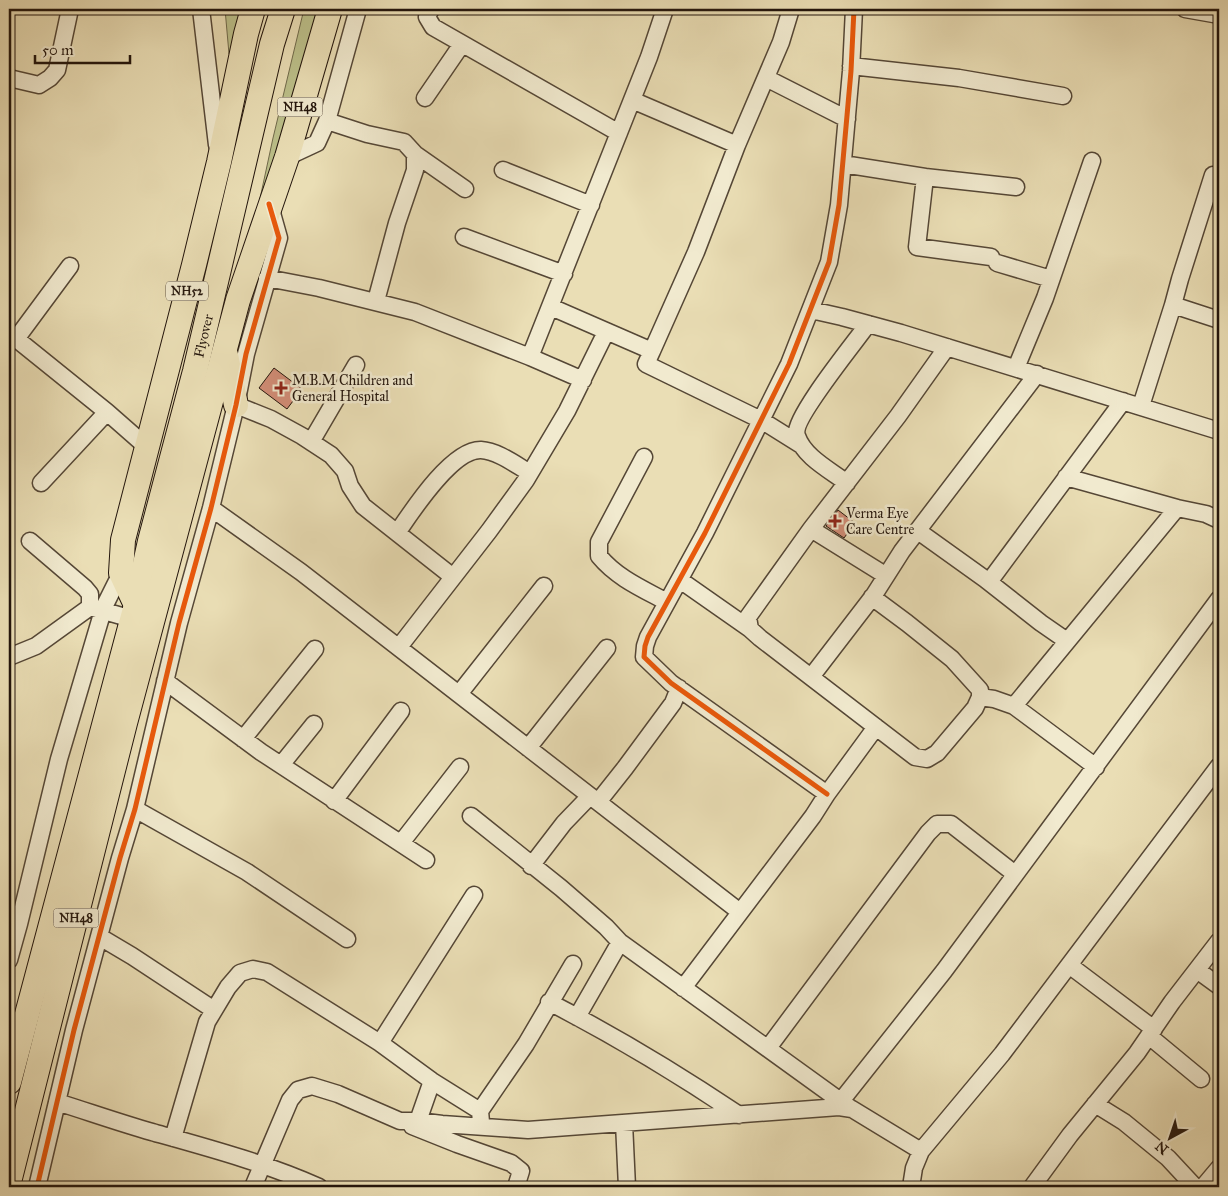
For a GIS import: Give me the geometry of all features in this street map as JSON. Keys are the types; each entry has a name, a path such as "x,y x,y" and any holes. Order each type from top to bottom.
{"highway":[{"name":"NH52","path":"120,573 123,540 132,499 148,448 219,162 233,88 253,9"},
{"name":"Flyover","path":"134,612 150,542 195,371 272,44 283,9"},
{"name":"NH48","path":"9,1182 123,732 238,300 269,204 287,156 330,9"},
{"path":"225,348 236,405"},
{"path":"120,573 134,612"},
{"name":"NH48","path":"9,1082 134,612"}],"street":[{"path":"9,78 39,85 50,78 57,70 70,9"},
{"path":"201,9 219,162"},
{"path":"287,156 317,143 327,121 358,9"},
{"path":"431,9 427,17 433,27 619,133"},
{"path":"530,357 632,100 665,9"},
{"path":"791,9 781,42 737,145 696,252 646,364 761,420 801,445"},
{"path":"827,794 679,688 644,657 648,637 705,533 789,364 829,262 839,205 854,9"},
{"path":"1185,9 1219,16"},
{"path":"425,98 462,44"},
{"path":"851,66 959,78 1063,96"},
{"path":"766,78 847,120"},
{"path":"632,100 737,145"},
{"path":"327,121 367,134 404,142 415,154 465,189"},
{"path":"376,301 397,223 415,170 415,154"},
{"path":"1016,368 1051,279 1092,161"},
{"path":"843,164 924,177 1016,187"},
{"path":"503,170 591,205"},
{"path":"1141,406 1213,175"},
{"path":"924,177 917,247 994,260 1051,279"},
{"path":"37,1187 74,1030 135,809 179,623 211,508 236,405 246,354 279,238 269,204"},
{"path":"464,237 564,274"},
{"path":"70,266 12,336 107,412 148,448"},
{"path":"267,278 376,301 415,312 583,380"},
{"path":"1173,305 1219,320"},
{"path":"551,307 652,351"},
{"path":"811,310 947,347 1219,431"},
{"path":"847,483 807,452 795,434 797,424 808,405 868,324"},
{"path":"399,647 489,531 530,473 567,411 606,332"},
{"path":"750,629 748,616 898,416 947,347"},
{"path":"311,442 356,365"},
{"path":"811,677 872,597 918,531 1037,374"},
{"path":"989,582 1123,401"},
{"path":"236,405 270,419 331,455 344,471 350,486 363,506 453,577"},
{"path":"41,483 107,412"},
{"path":"397,533 421,497 446,469 462,457 480,450 498,455 530,473"},
{"path":"644,457 599,542 599,556 607,566 626,580 667,602"},
{"path":"1066,476 1177,508 1206,514 1219,520"},
{"path":"211,508 301,572 740,912"},
{"path":"1014,706 1177,508"},
{"path":"812,529 886,575"},
{"path":"918,531 989,582 1040,623 1067,641"},
{"path":"30,542 85,588 90,594 96,609"},
{"path":"9,960 14,922 59,759 96,609 120,573"},
{"path":"680,580 750,629 915,757 927,759 937,753 975,708 980,697 980,690 952,659 872,597"},
{"path":"459,694 544,586"},
{"path":"400,1121 418,1120 442,1124 481,1119 528,1130 739,1115 847,1105 1219,599"},
{"path":"9,657 36,646 96,609 134,612"},
{"path":"528,748 606,648"},
{"path":"243,739 315,649"},
{"path":"165,681 243,739 334,801 426,860"},
{"path":"531,866 564,823 594,799 625,768 673,702 679,688"},
{"path":"980,697 994,698 1014,706 1096,767"},
{"path":"334,801 401,711"},
{"path":"281,765 314,724"},
{"path":"683,988 813,816 876,727"},
{"path":"911,1187 914,1168 921,1151 1002,1054 1219,766"},
{"path":"401,843 460,768"},
{"path":"135,809 247,872 347,939"},
{"path":"471,816 576,901 620,942 847,1105 921,1151"},
{"path":"768,1048 928,833 937,824 951,824 1015,874"},
{"path":"380,1043 474,895"},
{"path":"100,937 214,1010"},
{"path":"1032,1187 1095,1104 1137,1053 1219,941"},
{"path":"577,1017 620,942"},
{"path":"481,1119 572,964"},
{"path":"1070,965 1151,1033 1201,1079"},
{"path":"174,1138 207,1022 228,987 240,973 253,969 267,972 380,1043 481,1119"},
{"path":"1197,970 1219,986"},
{"path":"549,1002 682,1077 739,1115"},
{"path":"418,1120 432,1081"},
{"path":"253,1187 290,1100 298,1090 312,1086 329,1091 457,1144 511,1163 521,1171 516,1187"},
{"path":"57,1102 234,1155 320,1187"},
{"path":"1095,1104 1124,1122 1168,1158 1195,1187"},
{"path":"624,1123 627,1187"},
{"path":"1203,1187 1219,1168"}],"green space":[{"path":"225,9 248,9 236,56 229,54"},
{"path":"304,9 326,9 253,231 273,138"}],"building":[{"path":"274,368 302,389 287,409 259,388"},
{"path":"838,510 855,523 844,538 826,526"}],"cycle path":[{"path":"827,794 671,683 644,657 648,637 705,533 789,364 829,262 839,205 851,71 854,9"},
{"path":"37,1187 74,1030 135,809 179,623 211,508 236,405 246,354 279,238 269,204"}],"place":[{"name":"M.B.M Children and General Hospital","path":"281,388"},
{"name":"Verma Eye Care Centre","path":"835,521"}]}
